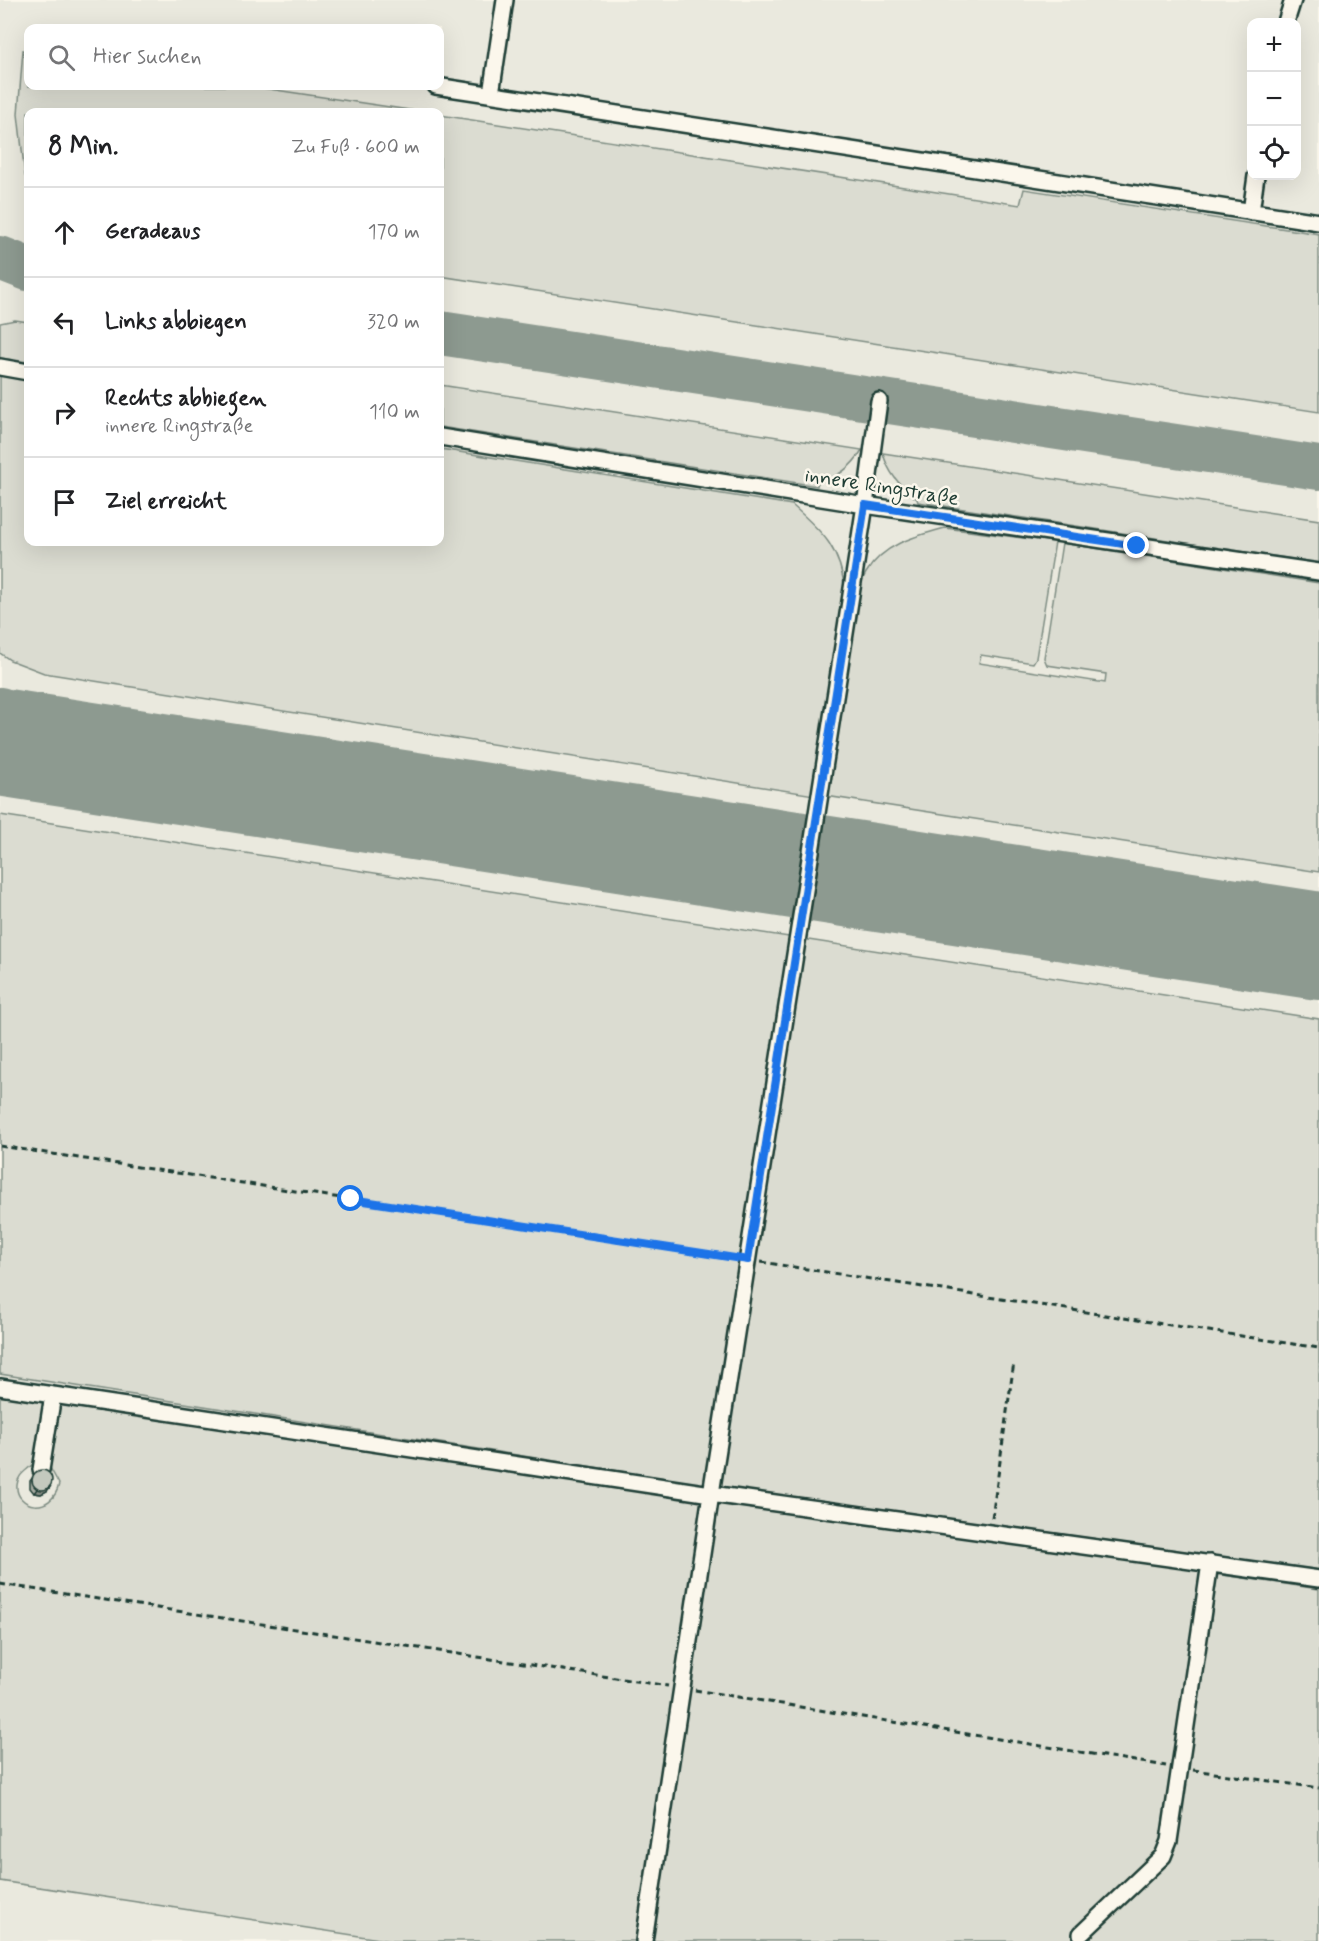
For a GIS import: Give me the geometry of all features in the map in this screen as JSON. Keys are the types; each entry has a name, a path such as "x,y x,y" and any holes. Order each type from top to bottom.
{"lane":[{"path":"491,94 505,0"},
{"path":"1287,18 1293,0"},
{"path":"444,87 1319,222"},
{"path":"1251,212 1255,180"},
{"path":"0,367 24,371"},
{"path":"644,1941 865,505 879,400"},
{"name":"innere Ringstraße","path":"444,438 865,505 1319,572"},
{"path":"0,1387 711,1494 1319,1579"},
{"path":"41,1470 53,1395"},
{"path":"1080,1934 1163,1856 1169,1841 1210,1563"}],"path":[{"path":"0,1146 1319,1348"},
{"path":"990,1532 1014,1362"},
{"path":"0,1584 1319,1788"}],"shaded area":[{"path":"0,0 1319,0 1319,1941 0,1941"},
{"path":"23,50 24,90 276,90 396,108 24,108 24,167 18,114"},
{"path":"444,116 1020,205 1024,189 1319,234 1319,412 444,277"},
{"path":"15,320 24,321 24,361 0,358 0,323"},
{"path":"0,374 24,377 24,546 444,546 444,450 792,505 829,542 839,564 845,592 814,795 44,673 10,660 0,653"},
{"path":"444,386 862,450 854,462 843,471 818,482 817,486 444,428"},
{"path":"883,453 1319,520 1319,563 918,502 896,479"},
{"path":"945,528 1055,542 1036,658 1033,663 981,655 979,663 1105,683 1106,674 1047,665 1044,658 1062,543 1319,583 1319,872 826,796 855,599 863,579 873,563 891,548 911,538"},
{"path":"0,815 1319,1019 1319,1570 709,1485 0,1374"},
{"path":"0,1393 44,1400 47,1404 38,1456 22,1474 17,1485 22,1499 35,1505 49,1501 59,1484 48,1464 58,1403 1200,1571 1204,1579 1165,1859 1212,1580 1216,1574 1319,1589 1319,1941 392,1941 0,1881"}],"building":[{"path":"42,1470 49,1473 52,1480 49,1487 42,1490 35,1487 32,1480 35,1473"}],"taxiway":[{"path":"0,258 24,267"},
{"path":"444,334 1319,468"},
{"path":"0,709 48,733 120,760"}],"runway":[{"path":"0,742 1319,946"}],"route":[{"path":"351,1199 748,1260 865,505 1137,546"}]}
